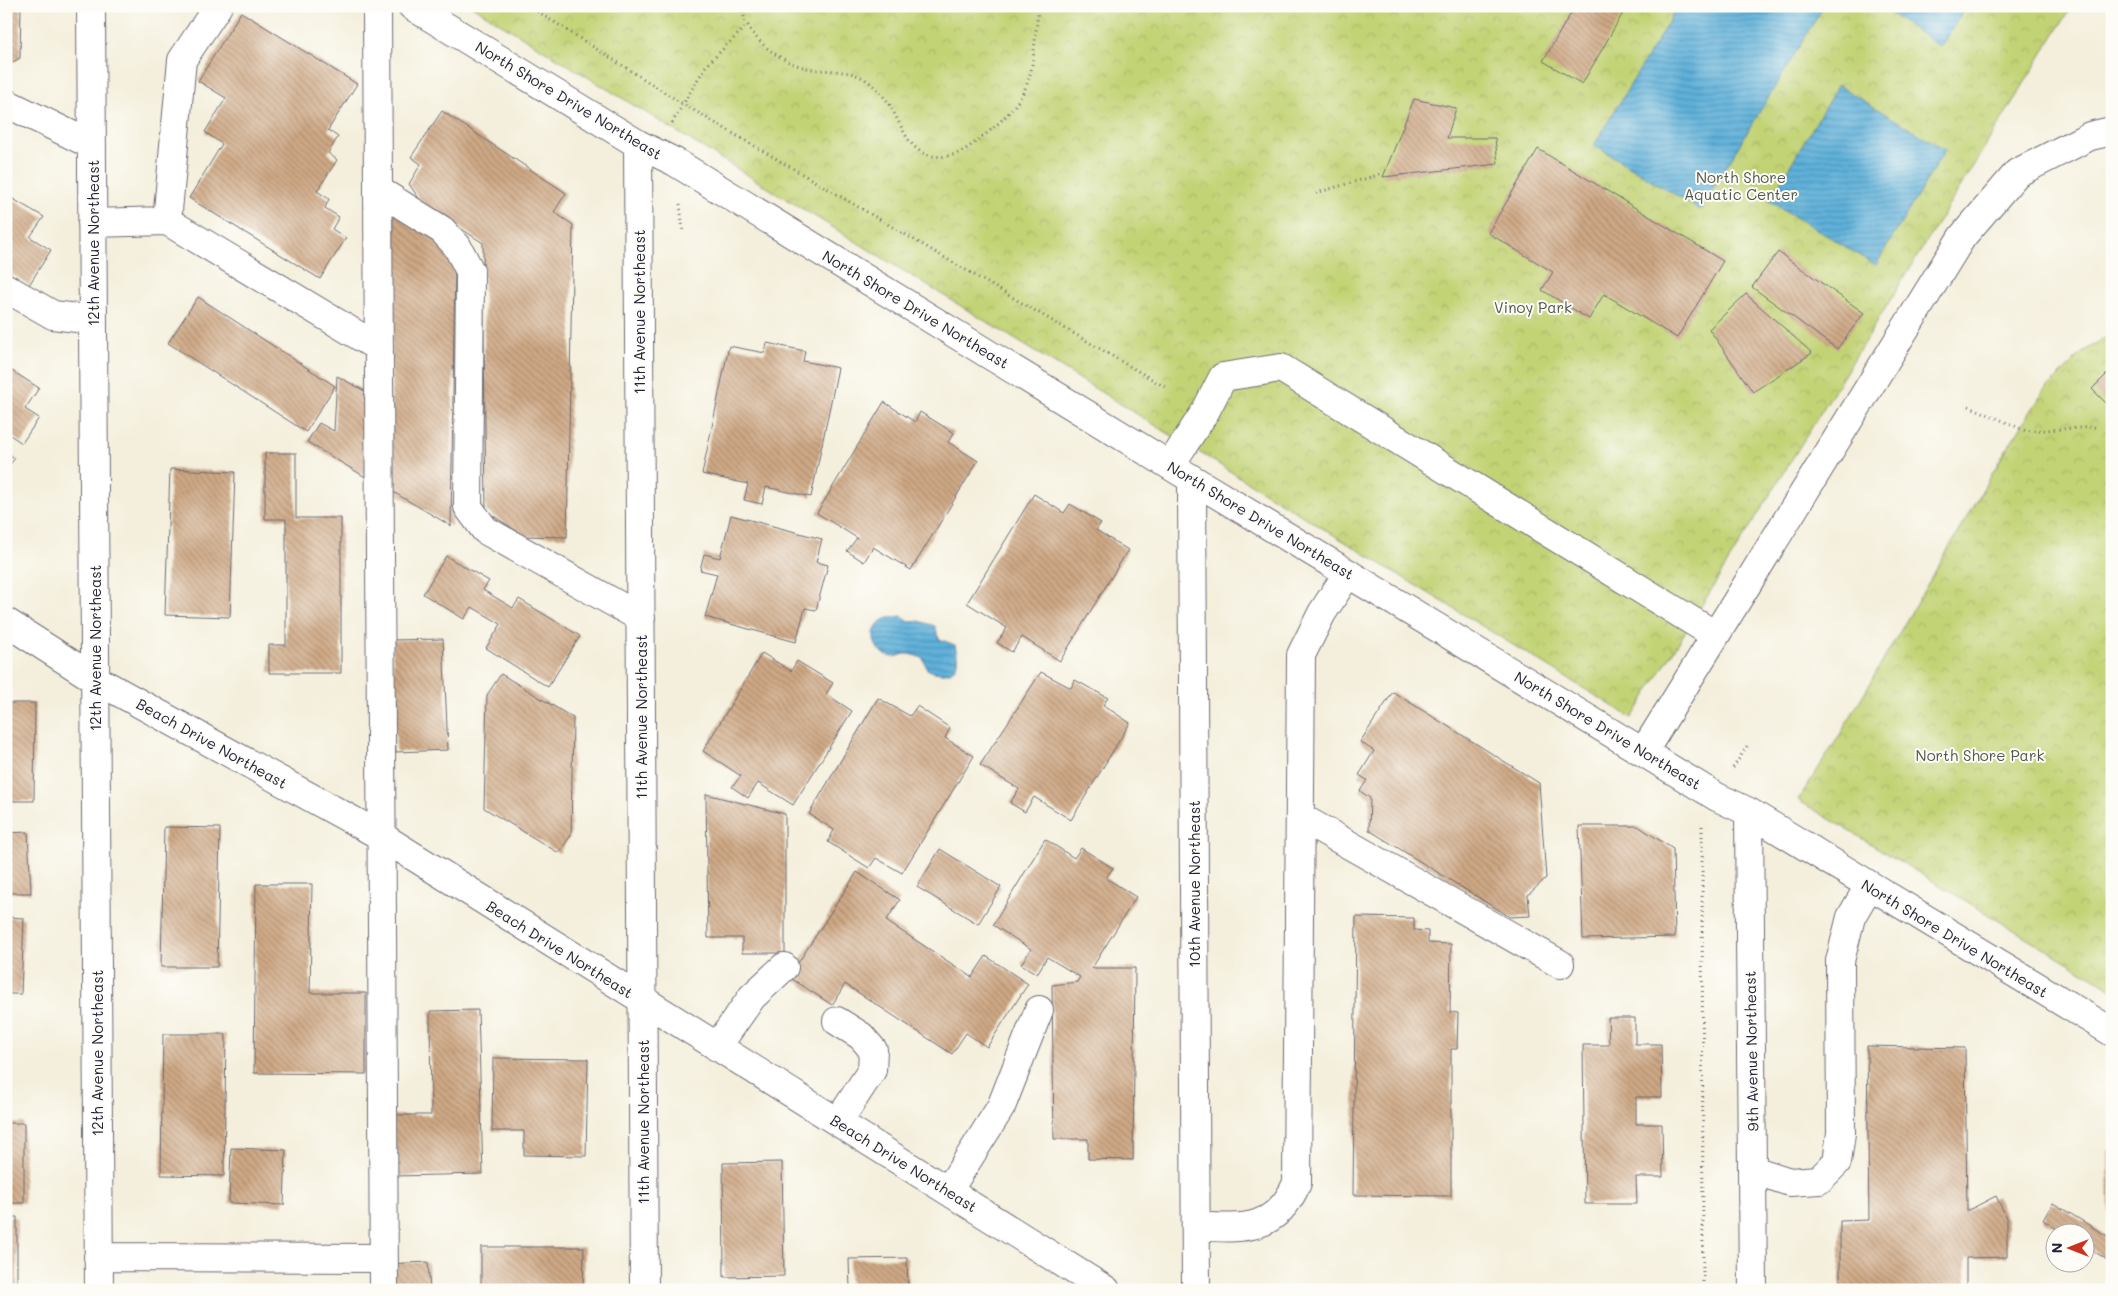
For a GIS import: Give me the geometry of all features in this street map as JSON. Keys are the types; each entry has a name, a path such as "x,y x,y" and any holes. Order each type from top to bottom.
{"street":[{"name":"12th Avenue Northeast","path":"91,6 98,1290"},
{"path":"167,222 182,60 218,6"},
{"path":"377,6 384,1290"},
{"name":"North Shore Drive Northeast","path":"412,6 638,144 675,162 1181,472 2112,1032"},
{"path":"6,103 92,145"},
{"path":"1644,751 1962,237 2017,173 2090,136 2112,131"},
{"name":"11th Avenue Northeast","path":"638,144 644,1290"},
{"path":"378,190 442,230 457,246 470,271 468,507 485,530 641,618"},
{"path":"92,223 167,222 379,348"},
{"path":"6,288 53,315 93,320"},
{"path":"1181,472 1205,412 1223,376 1280,368 1715,634"},
{"name":"10th Avenue Northeast","path":"1181,472 1196,1290"},
{"path":"1196,1226 1236,1228 1264,1222 1288,1203 1297,1183 1301,656 1322,613 1348,573"},
{"name":"Beach Drive Northeast","path":"6,622 95,679 381,836 1106,1290"},
{"name":"9th Avenue Northeast","path":"1749,812 1753,1290"},
{"path":"1300,818 1560,964"},
{"path":"1753,1170 1790,1182 1818,1180 1837,1162 1842,1133 1840,961 1850,917 1869,886"},
{"path":"717,1046 752,997 784,967"},
{"path":"948,1191 1001,1107 1039,1010"},
{"path":"837,1021 861,1036 873,1050 872,1070 838,1122"},
{"path":"98,1257 384,1258"}],"path":[{"path":"529,6 683,104 1165,387"},
{"path":"742,6 747,25 756,38 788,62 806,68 860,77 873,85 887,100 902,132 916,148 930,155 946,156 964,151 1004,119 1020,101 1030,81 1039,6"},
{"path":"684,230 671,124 705,67 747,25"},
{"path":"1316,192 1381,174"},
{"path":"1969,406 2026,431 2096,428"},
{"path":"1703,1290 1702,823 1749,744"}],"green space":[{"name":"Vinoy Park","path":"472,6 2072,6 1632,718"},
{"name":"North Shore Park","path":"2112,333 2112,989 1798,800 1838,738 2004,453 2044,391 2083,352"}],"water":[{"path":"1678,6 1824,6 1700,210 1594,145"},
{"path":"1880,6 1967,6 1940,47"},
{"path":"1838,85 1945,150 1876,265 1769,201"},
{"path":"902,616 910,622 919,621 935,626 939,639 955,645 957,660 956,667 953,670 945,673 935,672 927,669 923,658 912,654 903,654 896,657 881,652 875,643 874,633 876,628 883,620"}],"building":[{"path":"6,6 21,6 20,58 6,66"},
{"path":"1575,6 1627,6 1582,84 1543,61"},
{"path":"241,12 357,84 328,130 338,137 328,153 337,160 317,191 329,199 325,208 339,217 332,229 346,238 320,279 189,198 222,144 205,132 226,98 198,81"},
{"path":"1414,99 1456,108 1447,138 1495,138 1498,164 1383,177"},
{"path":"442,111 566,193 554,212 573,225 567,537 524,536 486,511 483,243 422,203 409,184 421,164 411,157"},
{"path":"1538,149 1723,261 1677,338 1604,294 1589,319 1542,290 1553,272 1488,233"},
{"path":"6,195 44,217 30,237 51,250 29,285 6,271"},
{"path":"393,205 445,237 455,261 451,526 390,490"},
{"path":"1778,252 1864,313 1837,349 1752,287"},
{"path":"1746,294 1812,353 1753,392 1709,329"},
{"path":"198,297 335,386 306,432 168,343"},
{"path":"767,343 805,351 803,361 838,368 811,497 766,487 762,504 744,500 748,484 702,474 729,346 765,353"},
{"path":"6,367 39,388 25,409 39,418 22,443 10,435 6,441"},
{"path":"2112,369 2112,409 2092,389"},
{"path":"337,376 372,395 367,478 307,442 319,423 334,431"},
{"path":"884,402 915,422 920,412 954,433 948,442 978,461 911,570 873,547 864,562 847,551 857,538 817,513"},
{"path":"6,453 15,458 6,470"},
{"path":"265,453 296,453 296,518 341,518 341,673 269,673 269,645 286,645 286,519 265,519"},
{"path":"170,469 235,472 230,617 165,615"},
{"path":"1034,494 1064,513 1070,504 1101,523 1096,530 1128,550 1060,661 1022,637 1012,652 997,643 1007,628 967,603"},
{"path":"731,515 822,539 816,562 828,565 816,610 805,608 796,642 705,617 717,574 700,570 704,554 720,558"},
{"path":"446,556 489,581 483,590 513,608 519,599 580,636 548,687 486,648 501,624 472,607 464,619 423,594"},
{"path":"443,639 448,750 396,752 392,640"},
{"path":"762,653 791,671 797,661 833,683 826,694 852,711 793,805 758,783 748,798 732,787 741,776 703,751"},
{"path":"1041,672 1071,688 1075,680 1108,698 1103,705 1130,723 1071,820 1034,797 1025,812 1010,803 1019,789 980,765"},
{"path":"501,674 573,718 571,835 559,853 484,808 487,695"},
{"path":"1393,692 1539,783 1546,878 1528,895 1530,916 1510,917 1369,830 1370,798 1360,791 1367,780 1359,775 1374,751 1360,742"},
{"path":"878,698 910,716 917,706 950,728 945,738 974,756 902,873 876,858 869,868 828,842 834,830 809,814"},
{"path":"6,703 35,703 34,801 6,801"},
{"path":"706,794 785,814 785,953 742,953 742,938 708,938"},
{"path":"1579,826 1638,826 1673,849 1675,937 1583,939"},
{"path":"164,827 220,828 217,967 161,967"},
{"path":"28,832 31,893 6,893 6,833"},
{"path":"1045,839 1074,858 1081,848 1113,868 1106,878 1136,897 1092,968 1135,968 1133,1160 1088,1159 1088,1139 1054,1139 1052,985 1077,982 1080,977 1047,957 1037,974 1021,964 1031,949 993,925"},
{"path":"940,849 1001,887 978,924 917,887"},
{"path":"857,872 900,900 886,921 972,977 986,956 1028,984 987,1047 966,1033 952,1054 845,984 832,1005 789,977"},
{"path":"256,884 312,884 310,993 366,993 366,1074 254,1073"},
{"path":"6,917 24,918 21,994 6,994"},
{"path":"1356,917 1414,918 1414,930 1428,931 1428,943 1451,944 1450,1012 1458,1013 1457,1049 1451,1049 1451,1196 1353,1195"},
{"path":"478,1010 483,1174 395,1176 393,1115 431,1115 430,1011"},
{"path":"1608,1018 1635,1018 1635,1044 1661,1044 1662,1097 1636,1097 1636,1124 1662,1124 1663,1177 1636,1177 1637,1204 1585,1204 1583,1045 1609,1045"},
{"path":"6,1019 9,1097 6,1097"},
{"path":"163,1034 226,1034 224,1176 161,1175"},
{"path":"1867,1046 1965,1048 1967,1211 1996,1196 2007,1218 2007,1257 1966,1258 1966,1290 1840,1290 1840,1221 1869,1220"},
{"path":"493,1058 588,1059 586,1156 524,1155 524,1131 492,1131"},
{"path":"6,1123 24,1123 24,1203 6,1203"},
{"path":"231,1148 286,1150 284,1205 229,1203"},
{"path":"2108,1150 2112,1150 2112,1224 2109,1224"},
{"path":"782,1162 784,1276 724,1277 723,1163"},
{"path":"2053,1203 2087,1224 2049,1224 2043,1220"},
{"path":"6,1217 17,1217 17,1290 6,1290"},
{"path":"2096,1229 2112,1239 2112,1263 2096,1253"},
{"path":"481,1247 584,1247 583,1290 481,1290"},
{"path":"907,1258 908,1290 850,1290 849,1259"},
{"path":"428,1262 430,1290 387,1290 387,1264"}],"park label":[{"name":"North Shore Aquatic Center","path":"1741,186"}]}
